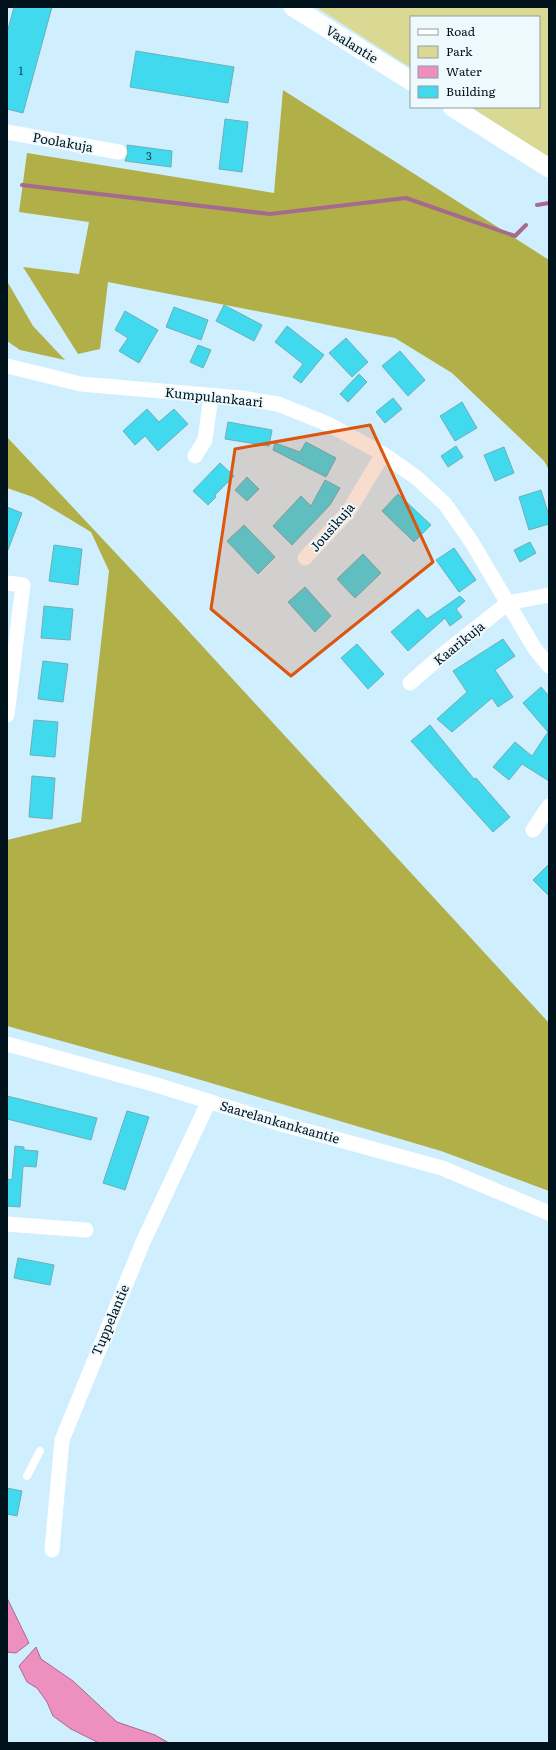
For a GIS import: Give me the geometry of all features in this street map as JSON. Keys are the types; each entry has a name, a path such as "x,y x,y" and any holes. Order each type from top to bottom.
{"street":[{"name":"Vaalantie","path":"293,7 410,80"},
{"path":"454,108 549,168"},
{"name":"Poolakuja","path":"7,132 119,152"},
{"name":"Kumpulankaari","path":"7,366 81,384 242,398 278,404 328,424 384,454 417,478 445,504 471,541 535,649 549,666"},
{"path":"195,456 205,440 211,396"},
{"name":"Jousikuja","path":"305,558 348,512 384,454"},
{"path":"7,583 24,585 7,715"},
{"path":"508,603 549,595"},
{"name":"Kaarikuja","path":"410,683 441,656 508,603"},
{"path":"533,830 549,806"},
{"name":"Saarelankankaantie","path":"7,1044 153,1084 285,1125 442,1168 549,1213"},
{"name":"Tuppelantie","path":"52,1550 62,1440 143,1242 209,1101"},
{"path":"7,1224 86,1230"}],"lane":[{"path":"27,1476 40,1451"}],"highlighted area":[{"path":"370,425 433,562 291,676 211,609 235,449"}],"green space":[{"path":"316,7 549,7 549,158 473,108 540,108 540,16 410,16 410,67"}],"shaded area":[{"path":"283,90 549,260 549,470 544,461 452,373 395,338 108,282 100,349 78,354 23,267 79,274 89,222 19,212 27,153 274,193"},
{"path":"7,281 33,326 65,360 20,350 7,341"},
{"path":"7,437 171,612 549,1023 549,1191 441,1151 177,1073 7,1026 7,840 81,822 109,571 91,532 33,497 7,488"}],"water":[{"path":"7,1598 29,1643 16,1653 7,1652"},
{"path":"36,1647 41,1659 73,1681 117,1722 155,1735 169,1743 99,1743 71,1729 53,1716 47,1702 37,1688 27,1682 19,1666"}],"building":[{"path":"14,7 52,7 23,113 7,109 7,33"},
{"path":"136,51 234,67 228,103 130,87"},
{"path":"225,119 248,122 242,172 219,169"},
{"path":"127,145 172,151 171,167 125,161 128,153"},
{"path":"224,305 262,325 254,341 216,321"},
{"path":"174,307 208,320 201,340 166,327"},
{"path":"125,311 158,330 139,363 119,351 128,338 115,330"},
{"path":"287,326 324,355 301,383 293,377 303,364 275,342"},
{"path":"346,338 368,362 352,377 329,353"},
{"path":"198,345 211,350 203,368 190,362"},
{"path":"400,351 425,380 408,396 382,366"},
{"path":"359,374 367,382 348,402 340,394"},
{"path":"393,398 402,409 385,423 376,412"},
{"path":"462,402 477,428 455,441 440,416"},
{"path":"147,409 159,422 174,409 188,424 158,451 145,436 135,445 123,431"},
{"path":"228,422 272,430 269,446 225,439"},
{"path":"306,442 336,458 326,477 273,450 275,443 300,452"},
{"path":"456,446 463,457 448,467 441,456"},
{"path":"504,447 514,473 495,481 484,455"},
{"path":"220,463 234,476 215,495 216,497 208,505 193,491"},
{"path":"247,477 259,489 247,501 235,490"},
{"path":"325,480 340,488 330,505 292,545 273,526 301,496 311,506"},
{"path":"541,490 549,516 549,524 529,530 519,497"},
{"path":"398,494 431,525 414,542 382,511"},
{"path":"7,507 22,513 8,550 7,549"},
{"path":"244,525 275,557 258,574 227,541"},
{"path":"530,542 536,553 520,562 514,550"},
{"path":"54,545 82,549 78,585 49,581"},
{"path":"454,548 476,580 459,592 436,560"},
{"path":"363,554 381,573 355,598 337,579"},
{"path":"305,587 331,616 315,632 288,602"},
{"path":"460,596 465,601 456,609 462,617 450,626 445,618 408,651 391,632 418,609 427,619"},
{"path":"44,606 73,609 70,640 41,638"},
{"path":"503,639 515,656 495,670 513,697 498,707 492,698 452,732 437,719 467,692 453,671"},
{"path":"357,644 384,674 368,689 341,658"},
{"path":"43,661 68,664 63,702 38,699"},
{"path":"541,687 549,696 549,781 522,764 509,780 493,767 515,742 532,756 548,732 523,703"},
{"path":"34,720 58,722 55,757 30,755"},
{"path":"430,725 474,779 476,778 510,817 493,832 411,741"},
{"path":"32,776 55,778 52,819 29,817"},
{"path":"549,864 549,896 533,880"},
{"path":"7,1096 97,1118 91,1140 7,1119"},
{"path":"127,1111 149,1117 125,1190 103,1183"},
{"path":"15,1146 24,1147 24,1150 38,1151 36,1167 23,1166 20,1207 7,1206 7,1179 12,1180"},
{"path":"18,1258 54,1265 50,1285 14,1278"},
{"path":"7,1488 22,1491 17,1516 7,1514"}],"waterway":[{"path":"22,185 270,214 406,198 515,236 526,225"},
{"path":"537,205 549,203"}]}
